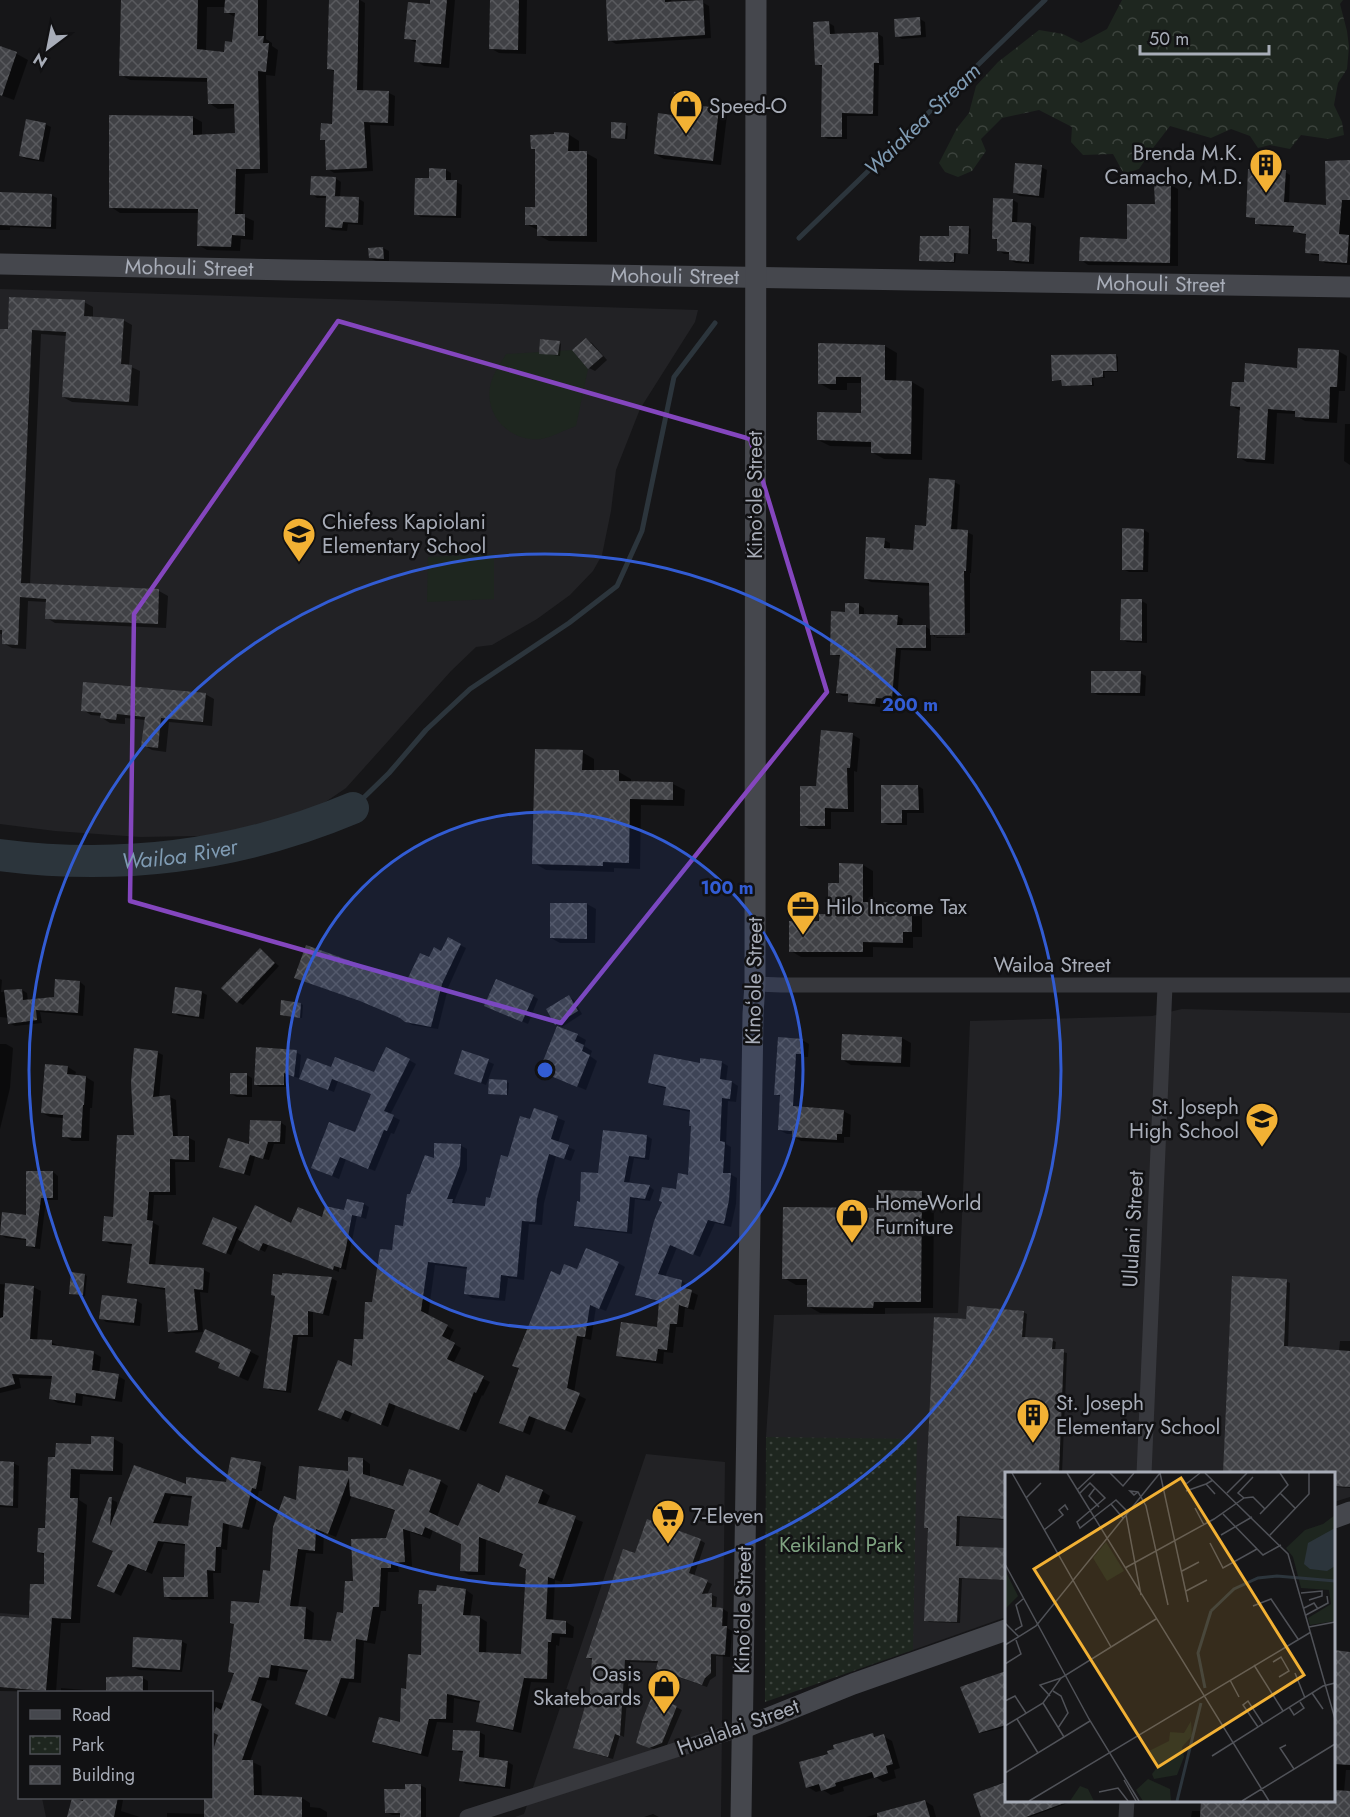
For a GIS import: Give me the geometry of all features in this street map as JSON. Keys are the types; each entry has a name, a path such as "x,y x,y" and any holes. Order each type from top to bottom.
{"street":[{"name":"Kinoʻole Street","path":"741,1817 755,984 756,0"},
{"name":"Mohouli Street","path":"0,264 1350,287"},
{"name":"Wailoa Street","path":"755,984 1350,985"},
{"name":"Ululani Street","path":"1144,1472 1165,986"},
{"path":"1335,1518 1350,1512"},
{"name":"Hualalai Street","path":"467,1817 741,1730 853,1684 1005,1630"}],"highlighted area":[{"path":"338,321 750,439 827,692 561,1023 130,901 134,614"}],"shaded area":[{"name":"Chiefess Kapiolani Elementary School","path":"0,289 698,310 695,322 640,409 616,470 602,555 593,571 570,595 537,619 492,645 476,647 451,671 346,788 302,818 255,835 140,837 55,831 0,824"},
{"path":"1182,1009 1350,1013 1350,1497 1335,1502 1335,1472 1005,1472 1005,1617 913,1650 771,1437 766,1437 774,1315 958,1313 970,1021 1152,1016"},
{"path":"646,1454 725,1462 721,1817 515,1817 524,1814"},
{"path":"0,1613 39,1616 34,1691 18,1691 18,1799 42,1799 46,1817 0,1817"}],"green space":[{"path":"1122,0 1343,0 1340,4 1349,47 1347,69 1338,83 1334,105 1342,122 1344,135 1328,139 1301,135 1290,149 1270,145 1258,148 1250,136 1231,129 1211,138 1170,126 1139,169 1124,174 1113,154 1083,155 1071,142 1072,127 1039,110 1002,118 981,139 986,151 972,171 958,177 945,172 939,163 957,128 969,113 976,86 998,62 1039,30 1063,34 1081,43 1107,29"},
{"path":"572,350 588,369 576,426 541,439 530,439 510,432 496,417 490,398 491,382 506,354"},
{"path":"494,554 494,599 427,602 428,557"},
{"name":"Keikiland Park","path":"766,1437 917,1439 913,1650 765,1702"}],"building":[{"path":"121,0 198,0 197,49 224,52 225,41 232,42 235,13 224,13 225,0 258,0 258,36 264,36 263,43 269,43 266,72 258,71 260,169 236,169 235,214 245,214 245,236 232,235 231,247 197,246 198,209 109,208 109,115 193,116 193,135 235,133 234,104 208,104 207,78 119,76"},
{"path":"329,0 359,0 357,90 389,91 388,123 364,122 367,168 326,170 325,140 320,140 321,123 332,124 334,70 327,69"},
{"path":"430,0 447,0 441,64 414,62 416,40 404,39 408,2 430,4"},
{"path":"490,0 519,0 518,50 489,49"},
{"path":"606,0 665,0 665,2 703,0 705,35 608,41"},
{"path":"920,17 921,35 895,37 894,19"},
{"path":"829,21 830,34 878,32 879,63 874,63 873,114 842,113 842,137 821,137 822,65 815,65 813,22"},
{"path":"0,46 17,52 2,96 0,95"},
{"name":"Speed-O","path":"674,92 694,95 693,105 719,108 713,161 654,154 658,113 672,115"},
{"path":"26,119 46,123 39,160 19,156"},
{"path":"611,122 626,123 625,139 611,138"},
{"path":"554,132 569,133 568,151 587,151 587,236 537,236 537,225 525,225 525,207 535,207 535,149 531,149 530,135 554,134"},
{"path":"1350,160 1350,200 1342,200 1339,234 1349,235 1347,263 1319,261 1319,254 1305,253 1306,234 1293,232 1294,226 1255,224 1255,218 1246,217 1248,169 1286,170 1284,202 1326,205 1325,161"},
{"path":"1015,163 1042,165 1039,196 1013,193"},
{"path":"429,168 446,169 446,180 457,180 456,216 414,215 415,178 429,178"},
{"path":"311,176 336,177 335,196 329,196 359,197 358,223 343,222 342,228 325,227 326,196 310,195"},
{"path":"1171,183 1170,263 1079,261 1080,237 1127,239 1127,204 1155,204 1154,184"},
{"path":"0,192 52,194 51,227 0,225"},
{"path":"993,198 1013,199 1012,222 1031,223 1029,262 1009,260 1009,252 997,251 997,239 992,239"},
{"path":"949,226 969,226 968,254 954,253 954,262 919,261 920,236 949,236"},
{"path":"383,247 384,259 369,258 368,248"},
{"path":"9,297 85,300 84,316 124,319 121,364 132,365 129,402 62,397 66,332 32,330 21,583 159,589 158,624 45,619 46,599 20,597 18,645 2,644 2,630 0,630 0,329 8,329"},
{"path":"586,338 603,356 588,369 572,350"},
{"path":"540,339 560,341 558,355 539,354"},
{"path":"818,343 885,345 885,380 912,381 911,454 871,453 871,442 817,440 817,412 861,413 861,377 836,377 836,384 818,384"},
{"path":"1298,348 1339,350 1337,387 1330,387 1329,419 1295,417 1295,411 1268,409 1265,460 1237,458 1240,407 1230,406 1232,382 1244,382 1245,363 1297,368"},
{"path":"1116,354 1117,371 1103,371 1103,377 1092,378 1092,385 1062,386 1061,380 1052,381 1051,355"},
{"path":"929,478 955,480 951,529 968,530 966,571 964,571 965,635 930,635 929,583 864,579 866,537 885,538 884,548 913,550 915,525 926,526"},
{"path":"1122,528 1144,529 1143,570 1122,570"},
{"path":"1121,599 1142,599 1142,641 1120,640"},
{"path":"845,603 859,603 859,614 898,615 897,625 926,625 926,648 896,648 892,699 876,698 875,704 848,702 848,694 836,693 840,655 830,655 831,611 845,612"},
{"path":"1091,671 1141,671 1140,693 1091,693"},
{"path":"83,682 206,693 203,722 161,718 158,748 141,746 145,717 117,714 116,720 100,718 101,713 81,711"},
{"path":"821,730 853,733 850,768 847,768 848,809 825,808 825,826 800,826 800,786 816,786"},
{"path":"535,749 583,750 582,770 619,770 619,781 673,782 673,800 630,799 629,863 603,862 603,866 532,864"},
{"path":"881,785 918,785 919,810 902,810 902,823 881,823"},
{"path":"839,863 863,864 863,902 912,903 912,932 903,932 903,943 863,942 863,952 789,952 789,921 819,921 819,914 828,914 828,883 839,883"},
{"path":"550,903 587,903 587,939 550,938"},
{"path":"448,937 461,944 442,984 431,1027 405,1022 360,1001 294,978 306,945 407,980 420,953 429,957 434,947 441,951"},
{"path":"260,948 275,963 237,1003 221,988"},
{"path":"55,979 80,981 78,1013 36,1010 37,1020 8,1024 4,990 22,989 23,1000 54,997"},
{"path":"496,979 534,995 522,1022 484,1006"},
{"path":"175,987 202,991 199,1017 172,1013"},
{"path":"569,995 578,1011 555,1025 546,1009"},
{"path":"281,1000 301,1003 300,1018 280,1015"},
{"path":"557,1026 578,1034 575,1041 584,1045 582,1051 590,1055 577,1087 539,1071"},
{"path":"842,1034 902,1037 901,1063 841,1060"},
{"path":"778,1037 803,1039 801,1054 796,1054 793,1106 844,1110 842,1134 837,1134 837,1140 792,1137 792,1131 778,1130 780,1095 774,1095"},
{"path":"256,1047 297,1050 294,1077 284,1073 284,1085 254,1085"},
{"path":"386,1047 410,1059 384,1111 394,1115 387,1131 384,1130 368,1169 340,1157 332,1176 311,1168 329,1122 355,1132 371,1094 332,1079 328,1090 299,1079 307,1058 331,1067 335,1057 374,1072"},
{"path":"134,1048 158,1051 153,1097 170,1095 173,1136 189,1136 189,1160 170,1159 170,1192 149,1192 147,1220 153,1221 149,1264 204,1268 203,1290 194,1289 198,1330 168,1332 165,1288 127,1283 132,1244 102,1241 104,1216 113,1217 117,1135 134,1135 131,1083"},
{"path":"462,1050 489,1059 481,1083 454,1074"},
{"path":"654,1054 700,1063 700,1058 722,1061 720,1079 732,1081 730,1099 722,1098 720,1141 725,1142 723,1173 731,1173 724,1224 708,1220 693,1255 670,1245 658,1274 682,1280 681,1287 692,1290 688,1308 679,1305 677,1324 670,1324 667,1350 658,1349 656,1361 616,1356 621,1322 657,1327 659,1301 635,1295 654,1221 662,1202 659,1201 662,1187 676,1189 678,1173 688,1175 690,1110 663,1105 666,1087 648,1083"},
{"path":"45,1064 68,1066 67,1074 86,1076 81,1138 62,1137 63,1115 41,1113"},
{"path":"230,1073 247,1073 247,1095 230,1094"},
{"path":"489,1079 507,1080 507,1095 488,1094"},
{"path":"534,1108 558,1116 551,1139 569,1145 564,1159 549,1154 537,1199 535,1222 522,1221 517,1277 501,1275 499,1298 464,1294 467,1267 428,1262 421,1311 448,1325 442,1336 455,1343 447,1359 484,1376 476,1393 474,1392 459,1430 389,1403 381,1425 345,1410 341,1419 318,1410 338,1360 352,1366 354,1339 363,1339 365,1302 372,1302 380,1249 392,1250 395,1225 403,1226 407,1194 410,1194 425,1155 434,1158 434,1143 461,1144 460,1165 447,1199 453,1199 452,1203 485,1206 486,1197 490,1198 501,1155 508,1157 520,1116 530,1119"},
{"path":"250,1120 281,1121 280,1142 268,1142 263,1159 250,1155 244,1174 219,1167 228,1138 249,1144"},
{"path":"603,1130 647,1135 645,1158 629,1156 624,1182 650,1185 645,1199 630,1197 627,1232 574,1226 577,1201 580,1202 581,1172 598,1173"},
{"path":"26,1171 53,1171 53,1198 41,1198 35,1247 26,1246 26,1239 0,1235 2,1212 26,1215"},
{"name":"HomeWorld Furniture","path":"878,1190 922,1191 921,1302 874,1302 873,1308 807,1307 807,1279 782,1279 783,1207 878,1208"},
{"path":"347,1199 364,1203 361,1217 352,1215 341,1268 334,1266 333,1270 263,1243 259,1251 238,1240 255,1205 291,1223 298,1207 322,1217 325,1206 344,1210"},
{"path":"213,1217 237,1227 226,1254 202,1244"},
{"path":"586,1248 619,1262 599,1309 590,1305 585,1337 577,1336 567,1388 580,1393 565,1430 529,1416 523,1432 499,1423 519,1368 512,1366 551,1271 560,1275 564,1264 577,1269"},
{"path":"71,1272 85,1274 83,1295 69,1294"},
{"path":"282,1273 332,1277 323,1314 308,1311 308,1335 293,1335 286,1391 263,1388 275,1296 271,1295 273,1274 282,1275"},
{"path":"1232,1276 1287,1279 1284,1346 1350,1351 1350,1487 1335,1486 1335,1472 1223,1472"},
{"path":"5,1283 34,1286 30,1339 52,1340 52,1345 94,1351 92,1370 119,1374 115,1399 76,1393 75,1403 49,1399 52,1376 12,1374 15,1384 0,1388 0,1318 3,1317"},
{"path":"102,1295 137,1299 134,1323 99,1319"},
{"path":"967,1306 1024,1311 1022,1337 1053,1338 1052,1349 1064,1349 1059,1472 1005,1472 1005,1519 957,1516 956,1546 1005,1548 1005,1580 959,1578 957,1622 924,1621 928,1528 924,1528 934,1317 966,1319"},
{"path":"205,1329 251,1350 239,1377 218,1368 220,1363 195,1352"},
{"path":"91,1436 114,1437 113,1471 71,1469 70,1498 78,1498 71,1619 52,1618 46,1691 0,1687 0,1616 29,1618 30,1584 44,1584 44,1553 37,1552 38,1528 45,1528 48,1457 55,1457 56,1443 91,1444"},
{"path":"231,1457 261,1462 256,1489 252,1488 242,1528 223,1523 221,1547 216,1547 215,1571 207,1570 208,1597 164,1597 163,1577 184,1577 185,1544 158,1541 146,1571 128,1564 114,1593 97,1586 113,1551 92,1542 109,1497 112,1497 110,1526 134,1465 186,1484 186,1477 226,1482","holes":["165,1493 192,1496 188,1526 153,1523"]},
{"path":"348,1457 363,1458 363,1474 403,1486 409,1469 441,1480 429,1512 458,1526 478,1483 499,1493 506,1475 543,1490 538,1503 576,1516 554,1579 548,1577 546,1619 566,1621 566,1634 552,1633 551,1642 548,1642 547,1679 524,1678 513,1730 476,1722 480,1701 447,1694 446,1719 429,1719 421,1754 372,1742 379,1717 400,1722 401,1688 406,1689 408,1654 421,1655 422,1604 418,1604 419,1590 436,1591 437,1585 466,1589 463,1615 480,1616 479,1652 521,1654 526,1569 519,1566 523,1554 479,1537 478,1572 460,1571 461,1544 425,1527 422,1535 403,1529 405,1562 391,1563 391,1568 381,1568 379,1607 373,1607 367,1641 356,1639 354,1679 341,1678 327,1716 295,1704 308,1670 271,1665 269,1678 259,1677 251,1700 262,1704 242,1760 253,1760 254,1795 302,1797 302,1817 204,1817 204,1799 213,1799 213,1750 218,1735 213,1732 213,1716 216,1707 221,1710 234,1673 228,1672 234,1624 230,1623 231,1601 259,1603 263,1570 270,1571 273,1527 284,1496 296,1500 299,1466 348,1471","holes":["349,1478 350,1496 395,1510 386,1538 351,1539 353,1581 345,1581 343,1613 337,1612 331,1641 304,1639 306,1607 290,1606 298,1549 315,1551 316,1529 328,1534"]},
{"path":"0,1461 14,1462 13,1506 0,1505"},
{"path":"647,1519 701,1539 689,1573 708,1580 702,1594 712,1593 712,1607 723,1608 722,1626 727,1626 725,1655 711,1654 711,1673 702,1685 656,1669 658,1661 625,1660 620,1736 615,1734 608,1757 573,1748 586,1703 589,1704 592,1658 586,1658 623,1549 635,1553"},
{"path":"133,1637 182,1640 180,1670 132,1667"},
{"path":"1335,1650 1350,1652 1350,1765 1335,1764"},
{"path":"1005,1671 1005,1725 979,1733 960,1687"},
{"path":"143,1676 143,1691 106,1691 106,1677"},
{"path":"652,1696 677,1706 662,1743 649,1748 636,1743"},
{"path":"453,1730 480,1731 479,1757 508,1761 505,1787 459,1781 463,1751 452,1750"},
{"path":"873,1733 874,1737 884,1734 893,1764 886,1766 888,1773 874,1778 872,1772 835,1783 836,1786 821,1791 819,1784 806,1788 799,1762 828,1754 827,1751 834,1749 833,1745"},
{"path":"1005,1782 1005,1802 1067,1802 1026,1817 981,1817 973,1794"},
{"path":"405,1784 421,1784 421,1817 400,1817 400,1813 385,1813 384,1789 405,1789"},
{"path":"1335,1790 1350,1791 1350,1817 1200,1817 1201,1802 1335,1802"},
{"path":"72,1799 83,1801 84,1799 118,1799 114,1817 67,1817"},
{"path":"925,1800 930,1817 877,1817 877,1813"}],"waterway":[{"name":"Waiakea Stream","path":"799,238 1045,0"},
{"path":"353,808 389,773 426,730 470,689 569,623 617,586 642,531 674,377 715,323"},
{"name":"Wailoa River","path":"0,855 46,860 91,861 180,856 267,838 353,808"}],"place":[{"name":"Speed-O","path":"686,135"},
{"name":"Brenda M.K. Camacho, M.D.","path":"1266,194"},
{"name":"Chiefess Kapiolani Elementary School","path":"299,563"},
{"name":"Hilo Income Tax","path":"803,936"},
{"name":"St. Joseph High School","path":"1262,1148"},
{"name":"HomeWorld Furniture","path":"852,1244"},
{"name":"St. Joseph Elementary School","path":"1033,1444"},
{"name":"7-Eleven","path":"668,1545"},
{"name":"Oasis Skateboards","path":"664,1715"}]}
